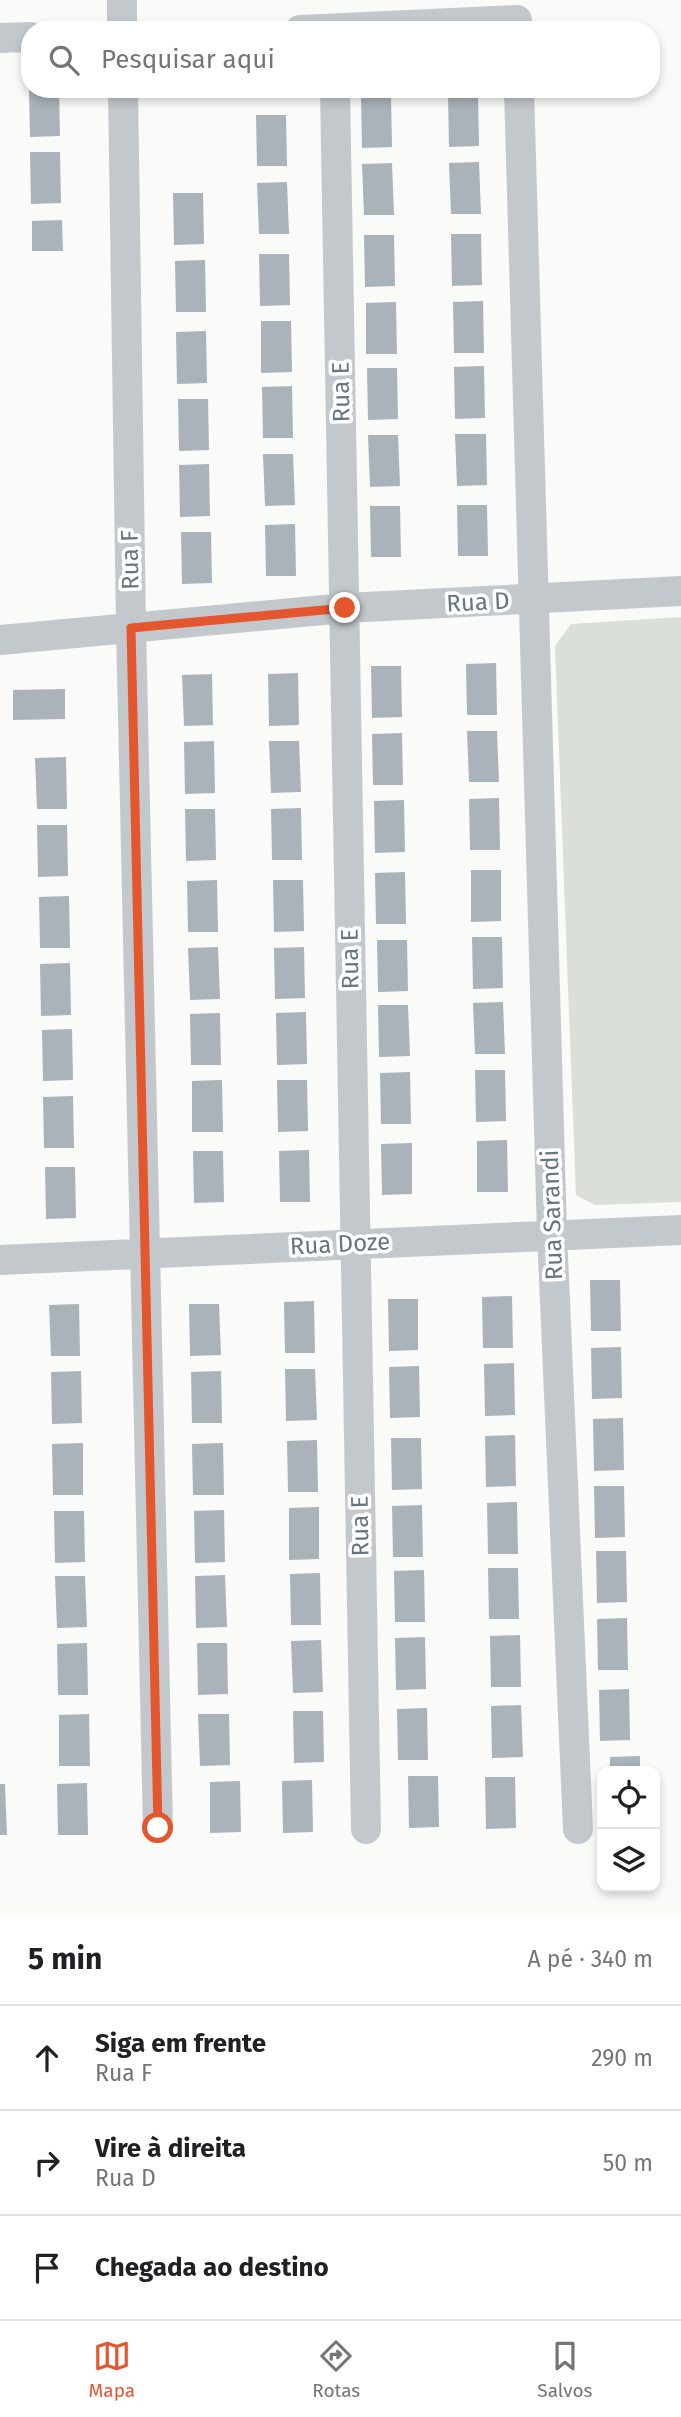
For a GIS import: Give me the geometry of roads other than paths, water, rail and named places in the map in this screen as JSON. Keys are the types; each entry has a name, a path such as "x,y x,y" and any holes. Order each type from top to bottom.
{"street":[{"path":"122,0 122,21"},
{"path":"456,21 517,17"},
{"path":"0,38 21,37"},
{"name":"Rua F","path":"123,98 131,628 158,1828"},
{"name":"Rua E","path":"335,98 366,1829"},
{"name":"Rua D","path":"0,640 345,608 531,600 519,98"},
{"path":"531,600 681,591"},
{"name":"Rua Sarandi","path":"531,600 552,1233 578,1829"},
{"name":"Rua Doze","path":"0,1260 552,1233 681,1230"}]}
